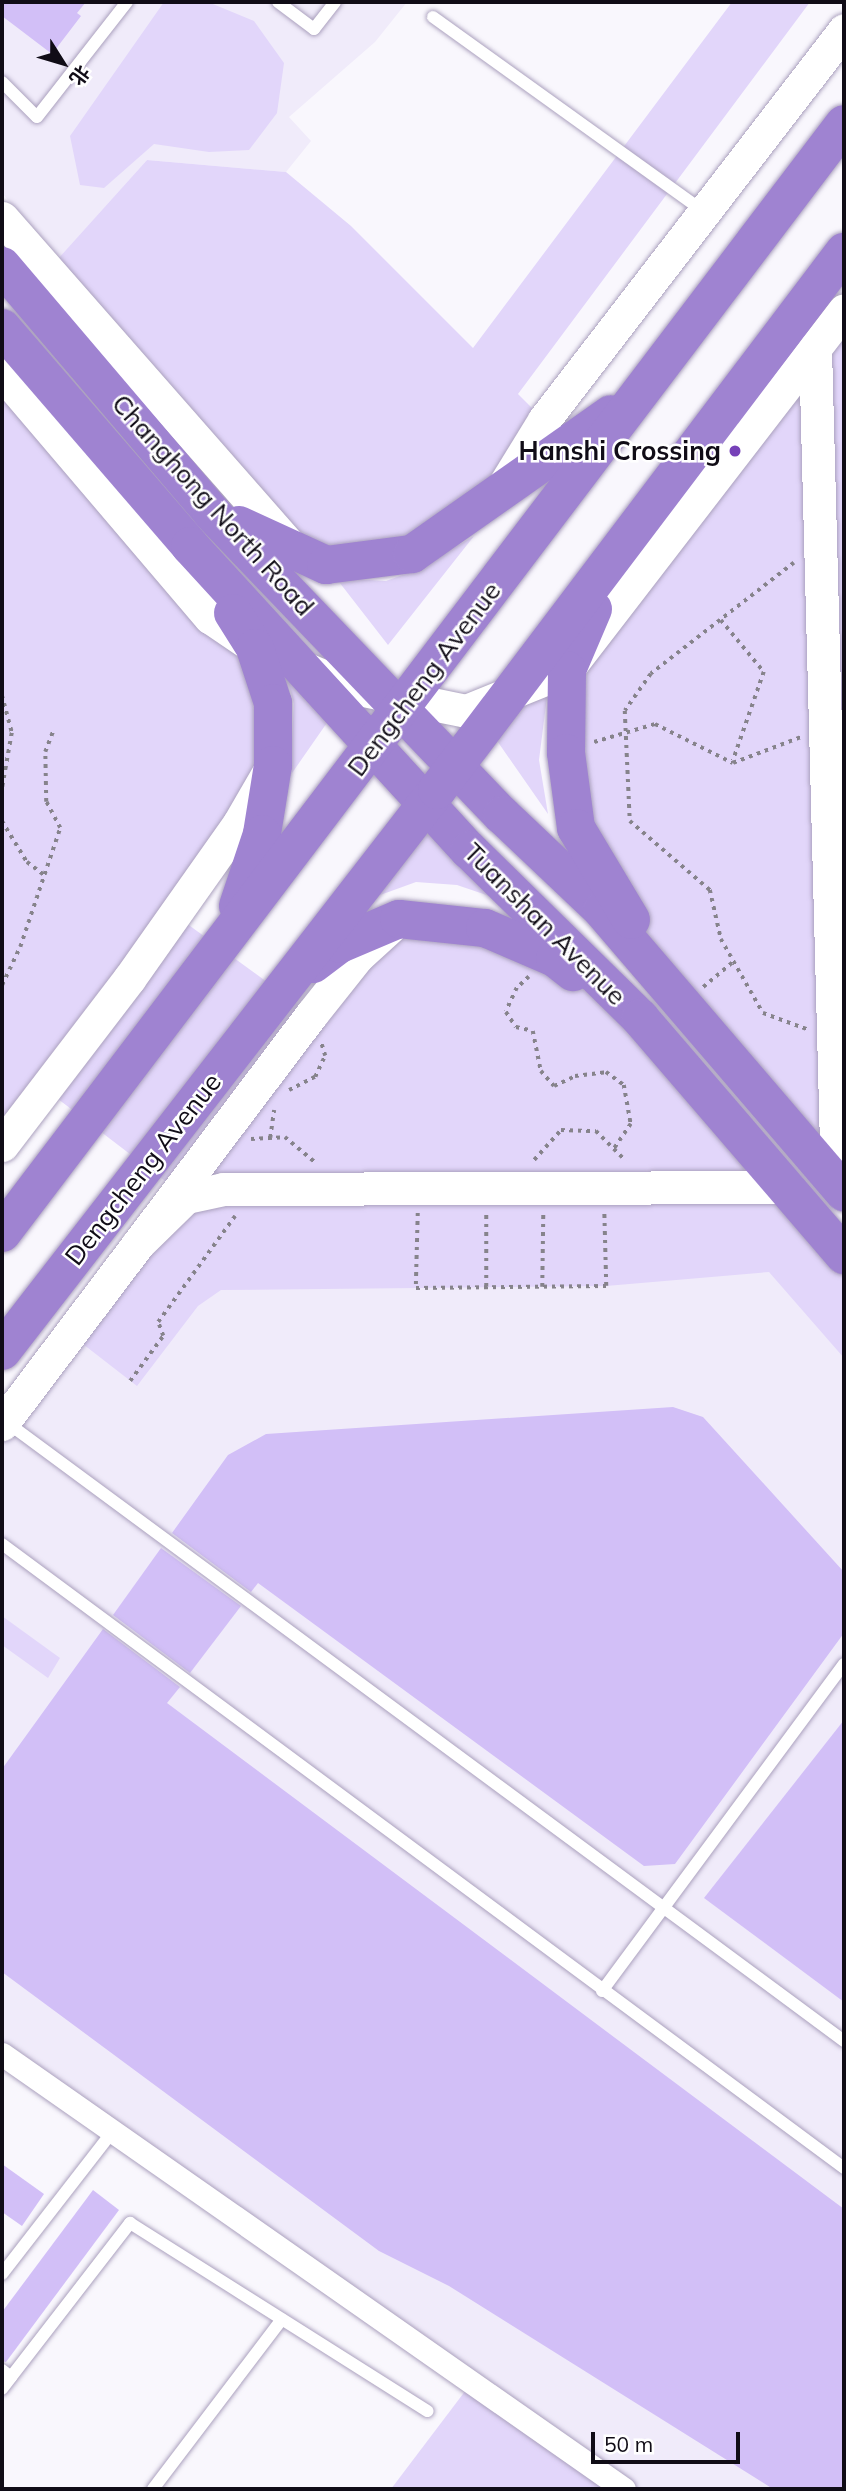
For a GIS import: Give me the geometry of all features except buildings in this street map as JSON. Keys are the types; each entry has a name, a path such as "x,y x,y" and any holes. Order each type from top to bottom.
{"highway":[{"name":"Dengcheng Avenue","path":"2,1233 844,124"},
{"name":"Dengcheng Avenue","path":"2,1351 427,804 844,252"},
{"name":"Changhong North Road","path":"2,266 211,512 401,709"},
{"name":"Changhong North Road","path":"2,328 190,545 241,597"},
{"path":"211,512 326,565 412,554 495,498 643,390"},
{"path":"190,545 255,648 273,703 273,765 262,834 229,935"},
{"path":"617,553 567,670 566,752 576,828 680,997"},
{"name":"Tuanshan Avenue","path":"241,597 427,804 649,1030 788,1187 844,1255"},
{"name":"Tuanshan Avenue","path":"401,709 455,767 602,910 680,997 841,1188"},
{"path":"286,984 340,944 399,919 485,928 555,958 649,1030"}],"street":[{"path":"495,498 544,420 844,30"},
{"path":"2,218 294,550"},
{"path":"2,373 210,617 255,648 349,687 466,711 567,670 844,310"},
{"path":"815,348 825,729 838,956 833,1039 841,1188"},
{"path":"2,1145 129,979 239,823 273,765"},
{"path":"3,1422 311,1015 358,956 399,919"},
{"path":"137,1245 186,1198 223,1189 486,1186 535,1173 603,1185 788,1187"},
{"path":"2,2054 616,2487"}],"lane":[{"path":"2,82 37,117 127,2"},
{"path":"278,2 314,29 335,2"},
{"path":"433,17 704,212"},
{"path":"3,1422 844,2041"},
{"path":"2,1544 844,2168"},
{"path":"602,1991 844,1664"},
{"path":"2,2274 113,2131"},
{"path":"2,2389 6,2373 130,2223 427,2411"},
{"path":"153,2489 282,2319"}],"path":[{"path":"2,467 2,485"},
{"path":"820,542 651,674 625,711 630,821 710,890 721,939 763,1013 833,1039"},
{"path":"721,620 764,672 733,762"},
{"path":"2,695 12,733 2,790"},
{"path":"566,752 655,724 733,762 825,729"},
{"path":"2,985 20,947 60,828 46,802 46,752 53,731"},
{"path":"2,821 27,862 44,875"},
{"path":"555,958 522,982 506,1012 516,1027 533,1031 541,1071 554,1086 576,1076 606,1072 624,1085 631,1124 614,1149"},
{"path":"680,997 734,961"},
{"path":"281,1095 315,1077 325,1056 311,1015"},
{"path":"270,1138 275,1108"},
{"path":"542,1287 535,1173 537,1160 561,1130 596,1131 650,1185"},
{"path":"238,1140 285,1137 318,1165"},
{"path":"419,1187 416,1288 542,1287 606,1286 603,1185"},
{"path":"486,1186 486,1287"},
{"path":"130,1381 163,1336 158,1322 255,1188"}],"shaded area":[{"path":"2,2 407,2 375,42 289,117 311,141 286,172 147,160 59,258 2,193"},
{"path":"164,2 208,2 254,21 284,63 277,113 249,150 209,152 154,144 104,188 80,185 70,136"},
{"path":"732,2 810,2 518,394 544,420 495,498 412,554 326,565 48,270 147,160 286,172 351,226 473,348"},
{"path":"844,310 844,1192 674,991 576,828 567,670"},
{"path":"2,373 255,648 273,765 175,915 311,1014 399,919 555,958 844,1255 844,1358 769,1272 606,1286 221,1290 198,1306 137,1386 70,1334 186,1197 45,1089 2,1145"},
{"path":"474,536 388,645 336,578 386,581 416,570"},
{"path":"281,655 331,717 290,776 294,704"},
{"path":"552,657 539,760 548,814 493,735"},
{"path":"429,822 501,900 457,885 416,882 361,902"},
{"path":"137,1245 844,1255 844,2489 624,2489 2,2054 2,1424"},
{"path":"2,1616 60,1658 48,1678 2,1645"},
{"path":"472,2382 624,2489 391,2489"}],"place":[{"name":"Hanshi Crossing","path":"735,451"}]}
